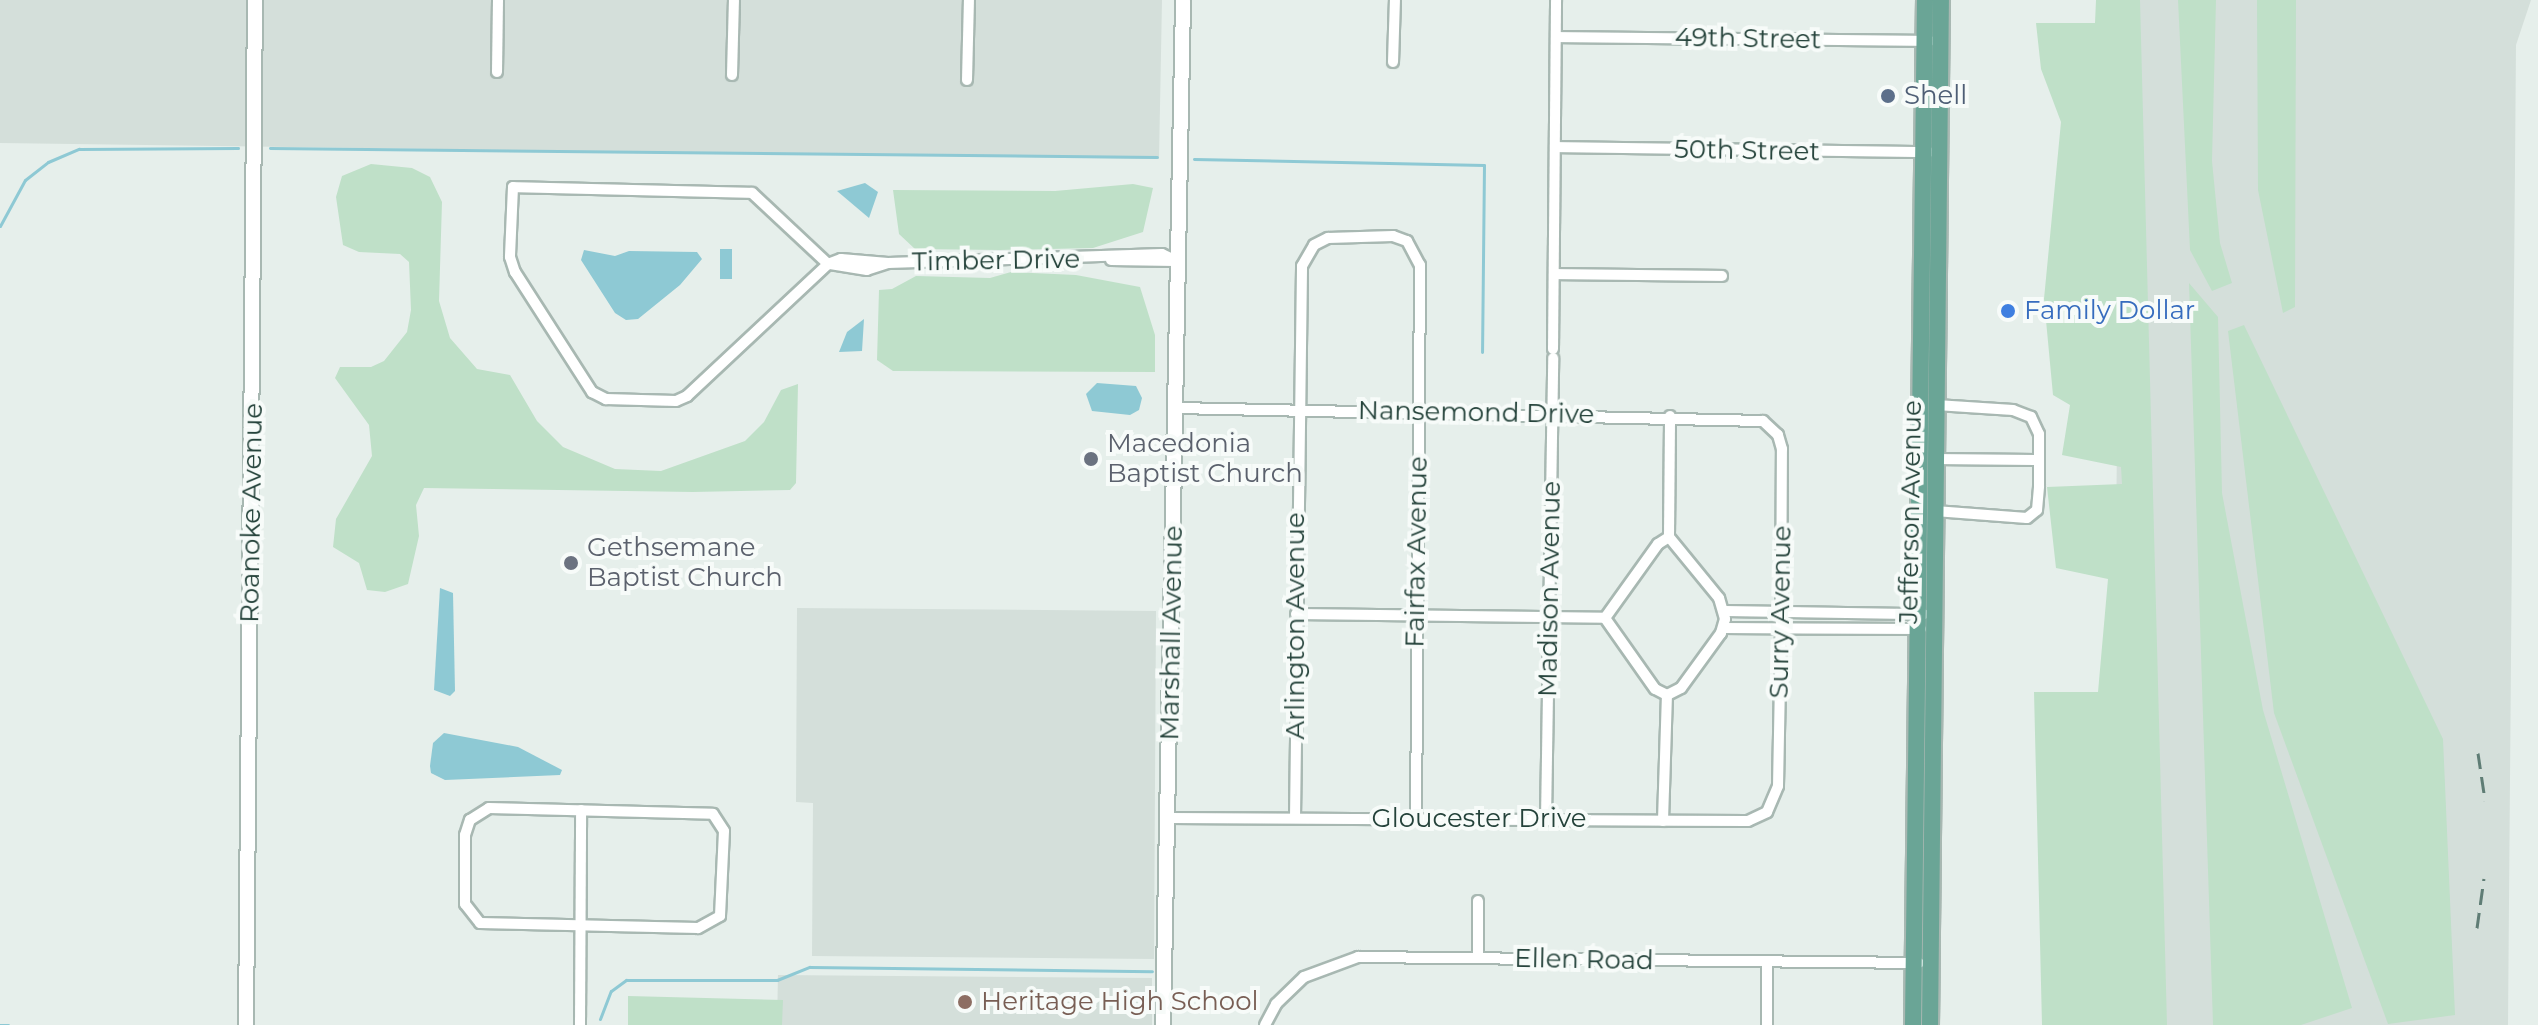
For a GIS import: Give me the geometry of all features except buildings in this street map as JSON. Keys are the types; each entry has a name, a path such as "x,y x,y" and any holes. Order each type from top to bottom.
{"main road":[{"name":"Jefferson Avenue","path":"1913,1025 1922,963 1928,459 1932,41 1925,0"},
{"name":"Jefferson Avenue","path":"1932,41 1941,0"},
{"name":"Jefferson Avenue","path":"1926,621 1935,511 1928,459 1936,405 1931,152"},
{"name":"Jefferson Avenue","path":"1922,963 1930,1025"}],"street":[{"name":"Roanoke Avenue","path":"246,1025 255,0"},
{"path":"497,72 498,0"},
{"path":"732,75 734,0"},
{"path":"967,80 969,0"},
{"name":"Marshall Avenue","path":"1163,1025 1170,818 1183,0"},
{"path":"1393,62 1395,0"},
{"name":"Madison Avenue","path":"1546,820 1556,0"},
{"name":"49th Street","path":"1556,37 1932,41"},
{"name":"50th Street","path":"1555,147 1931,152"},
{"path":"513,187 752,193 828,264 687,396 676,401 606,399 592,392 515,272 510,257 513,187"},
{"name":"Arlington Avenue","path":"1295,818 1302,266 1314,245 1331,237 1393,236 1407,241"},
{"name":"Fairfax Avenue","path":"1407,241 1420,265 1416,819"},
{"name":"Timber Drive","path":"828,264 841,259 888,263 1104,259 1162,254 1177,261"},
{"path":"1554,274 1722,276"},
{"path":"1935,511 2032,517 2039,486 2035,460 2039,434 2031,417 2013,410 1936,405"},
{"name":"Nansemond Drive","path":"1175,408 1753,418 1774,429"},
{"path":"1667,695 1681,688 1723,628 1725,611 1669,537 1670,416"},
{"name":"Surry Avenue","path":"1774,429 1782,449 1776,796"},
{"path":"1928,459 2035,460"},
{"path":"1605,618 1650,555 1669,537"},
{"path":"1725,611 1781,611 1926,621"},
{"path":"1296,614 1605,618"},
{"path":"1605,618 1655,689 1667,695"},
{"path":"1723,628 1926,621"},
{"path":"1663,821 1667,695"},
{"name":"Gloucester Drive","path":"1170,818 1748,821 1767,812 1776,796"},
{"path":"489,808 706,812 722,825 722,910 716,923 698,928 581,927 480,923 465,904 465,835 476,814 489,808"},
{"path":"580,1025 581,810"},
{"path":"1478,901 1478,958"},
{"name":"Ellen Road","path":"1265,1025 1294,984 1325,965 1373,957 1922,963"},
{"path":"1767,962 1767,1025"}],"shaded area":[{"path":"0,0 1162,0 1159,159 0,143"},
{"path":"2122,0 2531,0 2516,45 2508,1025 2155,1025 2114,709"},
{"path":"797,608 1156,611 1154,959 812,956 813,803 796,802"},
{"name":"Heritage High School","path":"778,975 1152,978 1152,1025 777,1025"}],"green space":[{"path":"2096,0 2140,0 2167,1025 2042,1025 2034,692 2098,692 2108,579 2056,568 2047,487 2122,484 2121,467 2062,455 2070,405 2053,395 2044,299 2061,122 2041,69 2036,23 2095,23"},
{"path":"2178,0 2216,0 2212,161 2220,243 2232,283 2212,291 2190,250"},
{"path":"2257,0 2296,0 2295,307 2283,313 2258,190"},
{"path":"371,164 412,168 430,177 442,202 439,301 450,338 477,369 510,375 537,421 563,447 615,469 661,471 745,441 764,422 781,390 798,384 796,483 790,490 693,492 424,488 416,505 419,536 408,584 385,592 367,590 359,563 333,547 336,519 372,456 369,425 335,378 340,367 371,367 384,361 407,332 411,310 409,262 400,254 359,252 343,245 336,197 342,176"},
{"path":"1133,184 1153,188 1143,232 1093,248 915,249 899,234 893,190 1055,191"},
{"path":"1011,272 1076,275 1140,287 1155,335 1155,372 893,371 877,360 879,290 892,289 916,276 990,278"},
{"path":"2189,283 2218,317 2222,493 2263,710 2352,1008 2301,1025 2213,1025"},
{"path":"2244,325 2443,739 2455,1015 2388,1024 2274,713 2228,331"},
{"path":"628,996 783,1000 782,1025 628,1025"}],"water":[{"path":"865,183 878,192 869,218 837,191"},
{"path":"720,249 732,249 732,279 720,279"},
{"path":"584,250 615,256 629,251 697,252 702,259 680,285 638,319 626,320 615,313 581,260"},
{"path":"864,319 862,351 839,352 847,332"},
{"path":"1097,383 1136,386 1142,398 1139,410 1130,415 1092,411 1086,394"},
{"path":"440,588 453,593 455,691 450,696 434,690"},
{"path":"444,733 518,747 562,770 560,775 445,780 431,773 430,766 433,743"}],"waterway":[{"path":"0,226 25,180 48,162 79,149 238,148"},
{"path":"270,148 1157,157"},
{"path":"1194,159 1484,165 1482,352"},
{"path":"600,1019 611,991 626,980 777,980 810,967 1152,971"},
{"path":"0,1025 8,1025"}],"railway":[{"path":"2478,753 2485,800"},
{"path":"2477,928 2484,878"}],"place":[{"name":"Shell","path":"1888,96"},
{"name":"Family Dollar","path":"2008,311"},
{"name":"Macedonia Baptist Church","path":"1091,459"},
{"name":"Gethsemane Baptist Church","path":"571,563"},
{"name":"Heritage High School","path":"965,1002"}]}
